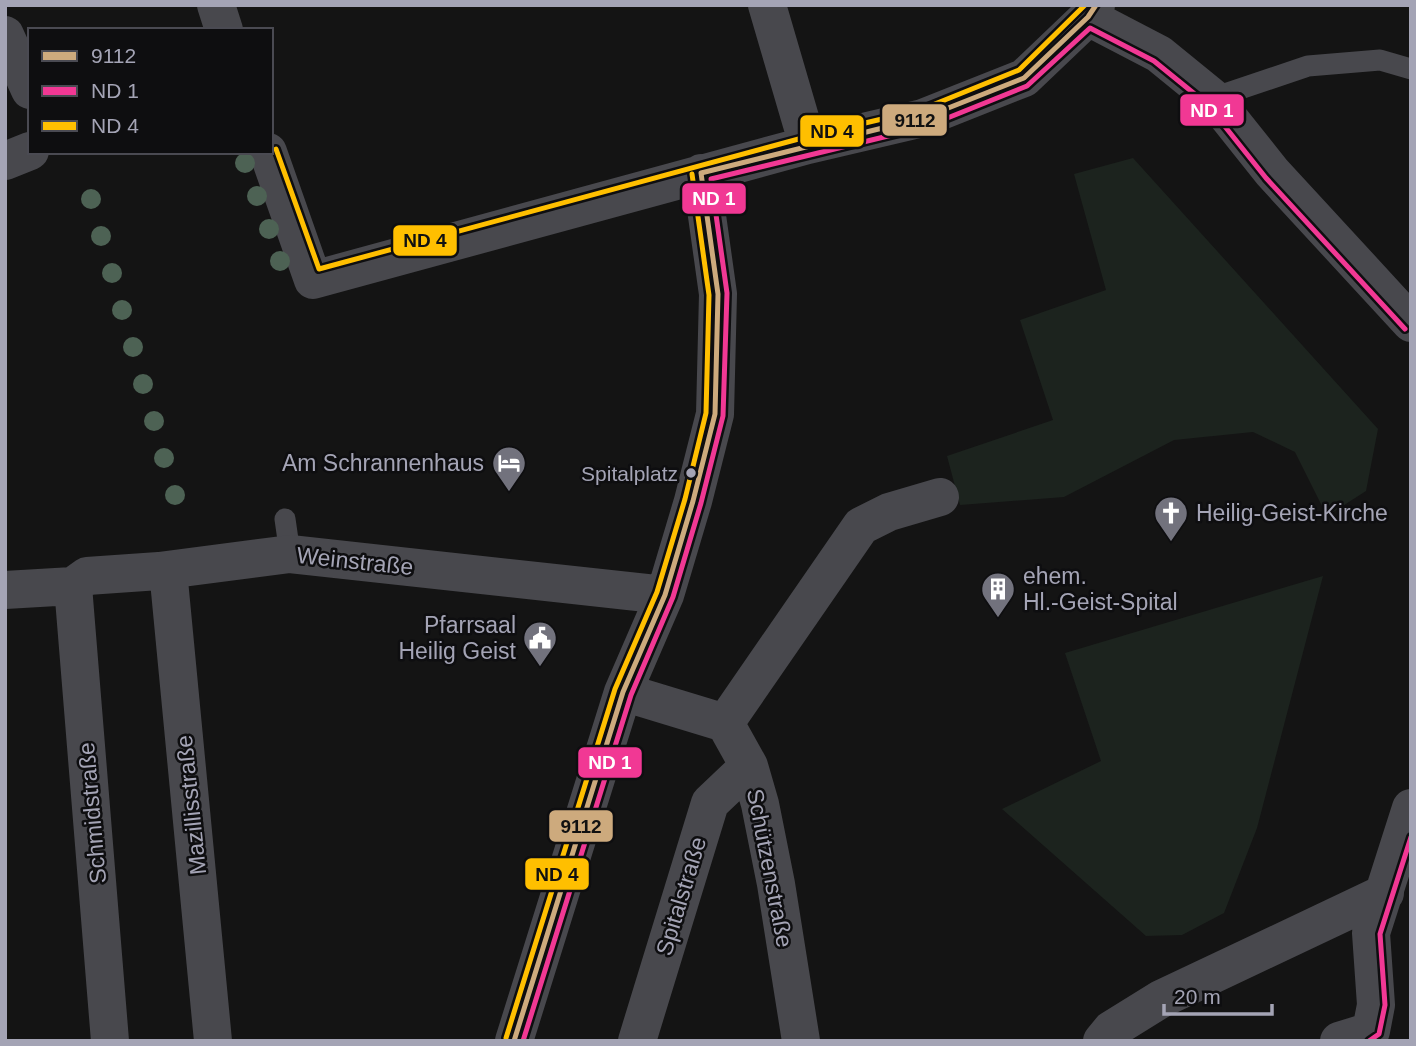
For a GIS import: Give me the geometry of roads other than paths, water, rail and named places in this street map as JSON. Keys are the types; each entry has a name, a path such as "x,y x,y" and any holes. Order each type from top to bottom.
{"street":[{"path":"216,5 223,28"},
{"path":"767,5 808,145"},
{"path":"269,154 313,280 701,173 923,118 1024,78 1092,11 1159,54 1213,98 1272,172 1411,323"},
{"path":"5,35 28,86"},
{"path":"5,161 28,152"},
{"path":"514,1041 623,692 665,595 715,414 718,294 701,173"},
{"path":"623,692 725,723 861,526 889,512 940,497"},
{"name":"Weinstraße","path":"5,590 73,586 87,576 168,570 288,536 665,595"},
{"name":"Mazillisstraße","path":"168,570 214,1041"},
{"name":"Schmidstraße","path":"73,586 110,1041"},
{"name":"Schützenstraße","path":"725,723 749,766 760,804 776,884 801,1041"},
{"name":"Spitalstraße","path":"637,1041 710,803 749,766"},
{"path":"1339,1041 1371,1031 1376,1005 1371,933 1411,808"},
{"path":"1102,1041 1111,1030 1161,999 1385,892"}],"lane":[{"path":"1213,98 1308,66 1380,60 1411,69"}],"place":[{"name":"Spitalplatz","path":"691,473"},
{"name":"Am Schrannenhaus","path":"509,493"},
{"name":"Heilig-Geist-Kirche","path":"1171,543"},
{"name":"ehem. Hl.-Geist-Spital","path":"998,619"},
{"name":"Pfarrsaal Heilig Geist","path":"540,668"}]}
